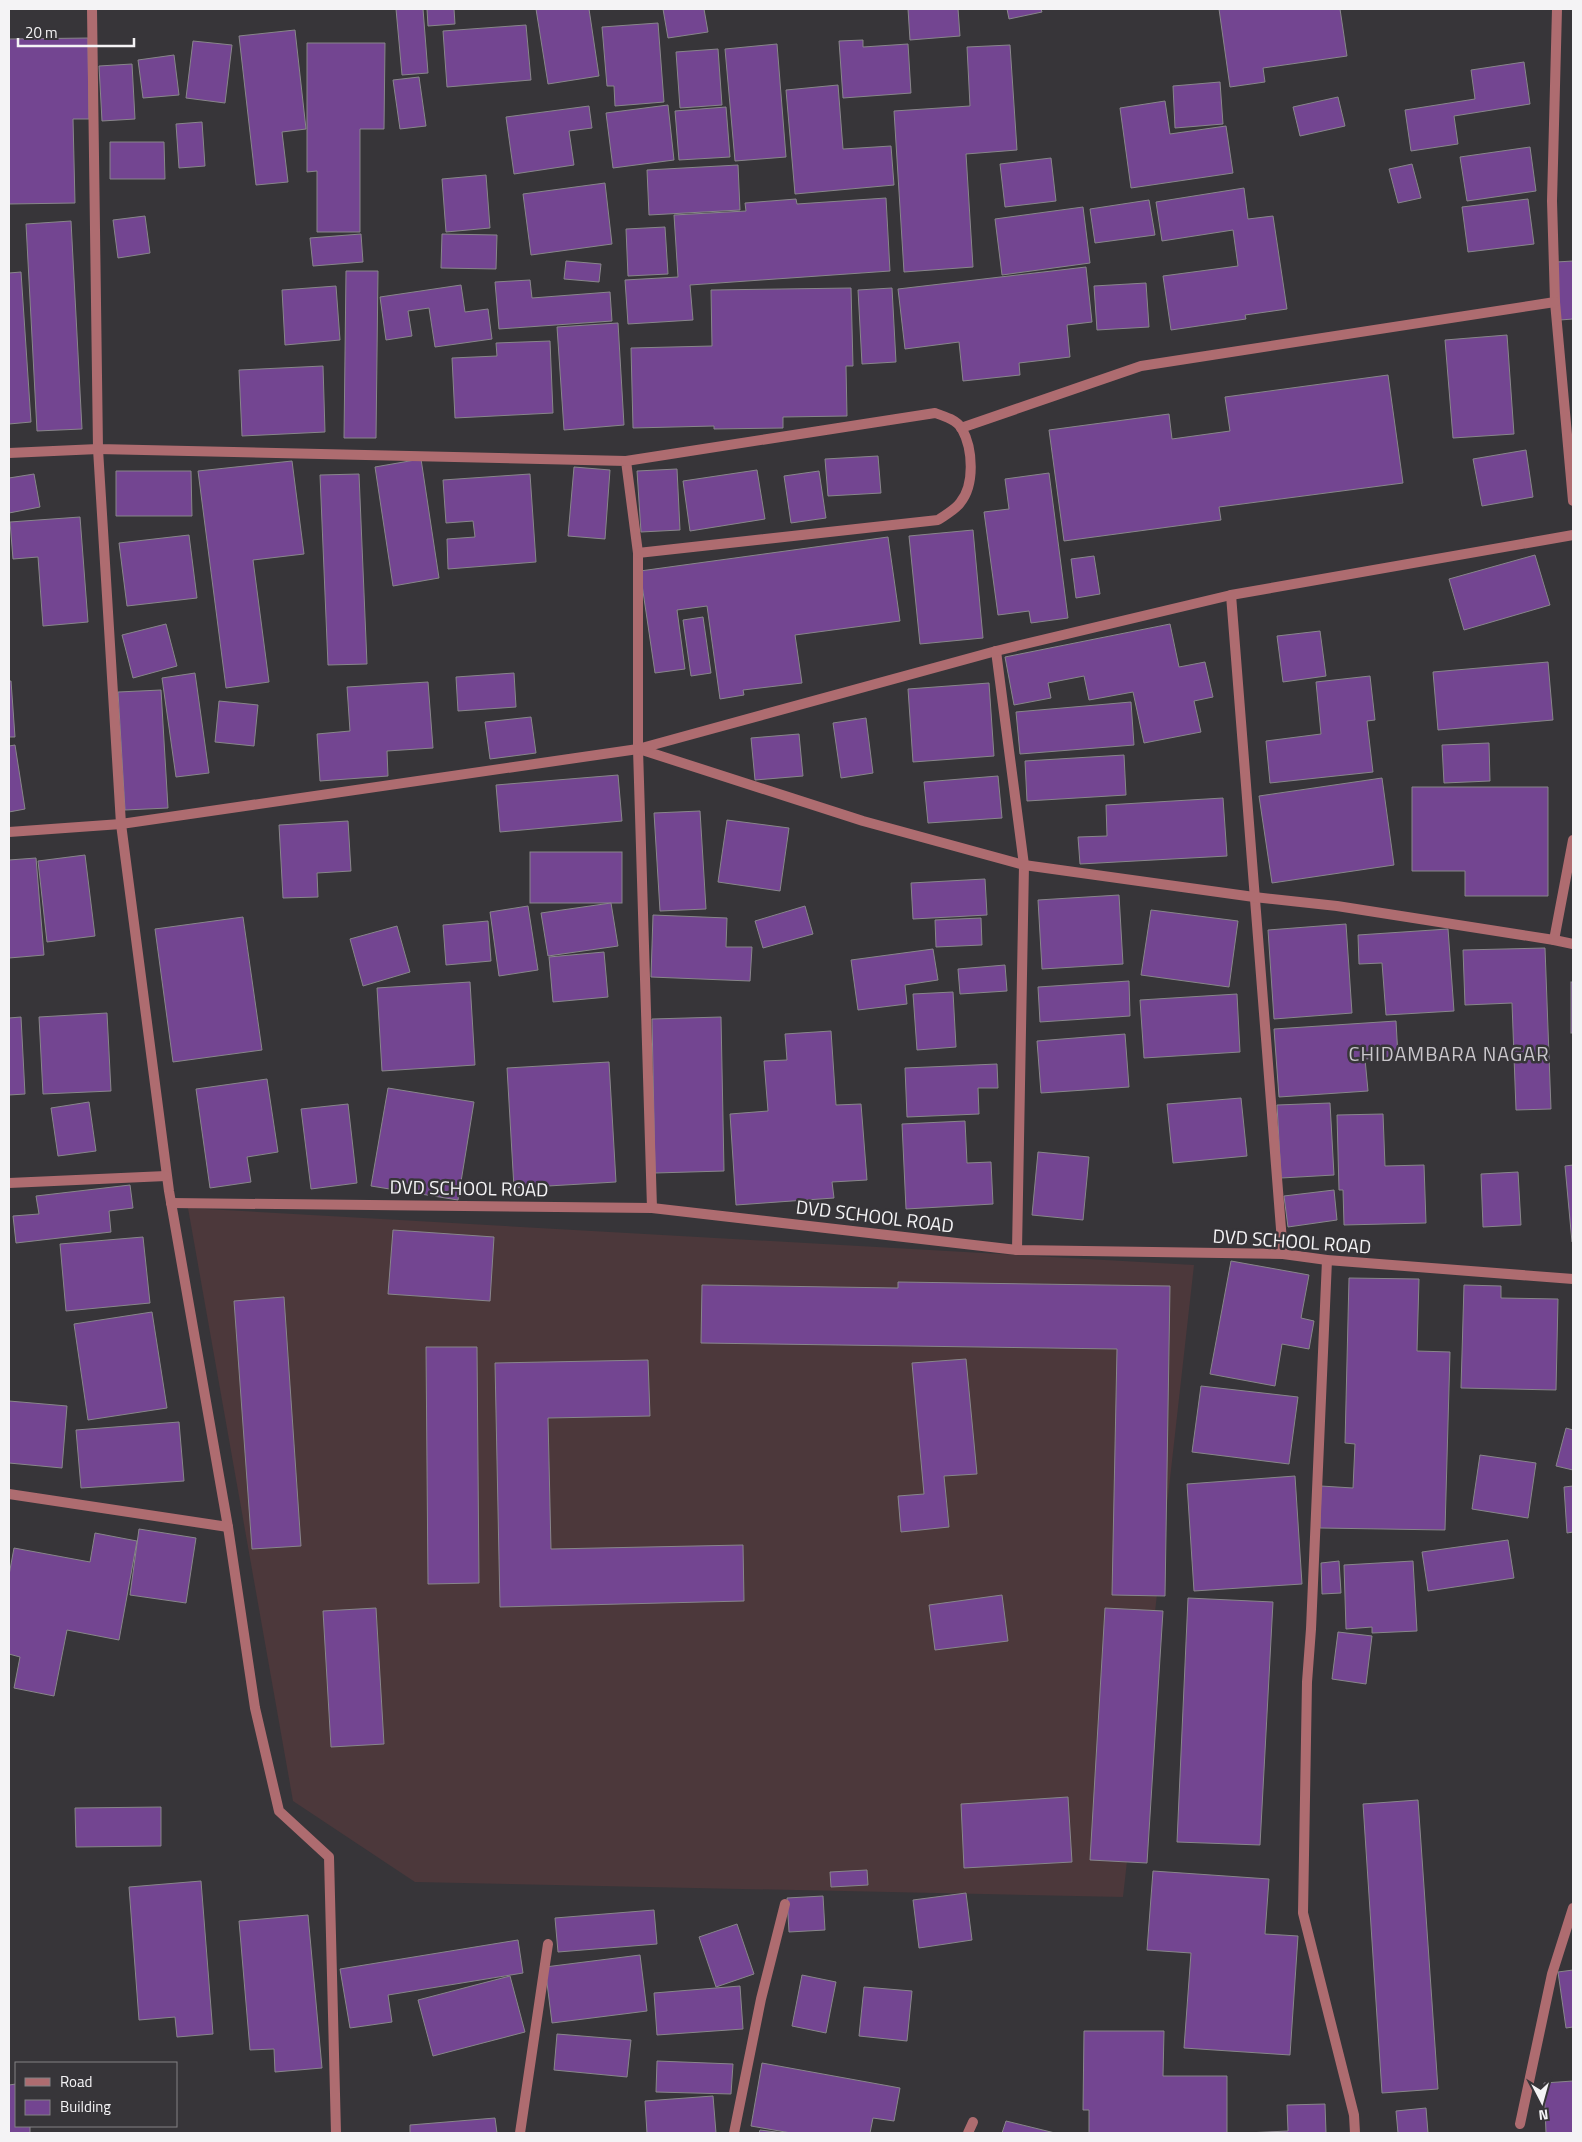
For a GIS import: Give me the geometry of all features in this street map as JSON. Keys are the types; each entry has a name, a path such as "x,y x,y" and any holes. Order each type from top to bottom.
{"street":[{"path":"92,9 98,449 120,824 166,1176 228,1527 254,1708 280,1811 329,1857 336,2133"},
{"path":"1557,9 1552,201 1555,302 1573,500"},
{"path":"961,428 1141,366 1555,302"},
{"path":"9,453 98,449 626,461 935,413 949,418 961,428 971,462 971,481 960,503 938,520 638,553"},
{"path":"626,461 638,553 638,749 652,1208"},
{"path":"9,832 120,824 638,749 996,650 1231,596 1573,535"},
{"path":"1231,596 1282,1254"},
{"path":"996,650 1024,865 1017,1250"},
{"path":"638,749 863,821 1024,865 1254,897 1337,906 1573,944"},
{"path":"1554,940 1573,840"},
{"path":"9,1183 166,1176"},
{"name":"DVD SCHOOL ROAD","path":"171,1203 652,1208 1017,1250 1282,1254 1327,1260 1573,1279"},
{"path":"1327,1260 1312,1619 1307,1682 1303,1913 1354,2115 1355,2133"},
{"path":"9,1494 228,1527"},
{"path":"734,2133 761,1999 785,1904"},
{"path":"1520,2124 1552,1974 1573,1908"},
{"path":"520,2133 548,1944"},
{"path":"968,2133 973,2122"}],"shaded area":[{"path":"188,1208 1194,1265 1123,1897 415,1882 293,1801"}],"building":[{"path":"396,9 423,9 428,73 402,75"},
{"path":"427,9 454,9 455,24 428,26"},
{"path":"536,9 589,9 599,76 548,84"},
{"path":"663,9 704,9 708,32 668,38"},
{"path":"908,9 958,9 960,36 910,40"},
{"path":"1007,9 1041,9 1042,12 1009,19"},
{"path":"1219,9 1340,9 1347,56 1263,68 1265,82 1230,87"},
{"path":"658,23 664,102 615,106 614,86 607,86 602,27"},
{"path":"526,25 531,80 447,87 443,31"},
{"path":"295,30 306,129 282,132 288,182 256,185 239,36"},
{"path":"88,38 89,119 73,119 75,203 9,204 9,39"},
{"path":"863,40 863,47 908,44 911,93 843,98 839,41"},
{"path":"193,41 232,45 225,103 186,98"},
{"path":"307,43 385,43 384,129 360,129 360,232 317,232 317,171 307,172"},
{"path":"777,44 786,157 735,161 725,49"},
{"path":"1010,45 1017,150 966,154 973,267 904,272 894,111 970,106 967,47"},
{"path":"718,49 722,105 680,108 676,52"},
{"path":"174,55 179,95 143,98 138,60"},
{"path":"1524,62 1530,104 1454,116 1458,144 1411,151 1405,110 1475,99 1471,70"},
{"path":"132,64 135,119 102,121 99,66"},
{"path":"419,77 426,126 400,129 393,80"},
{"path":"1220,82 1223,124 1175,128 1173,86"},
{"path":"838,85 843,149 891,146 894,185 795,194 786,90"},
{"path":"1338,97 1345,126 1300,136 1293,107"},
{"path":"1165,101 1170,134 1226,126 1233,173 1131,188 1120,108"},
{"path":"668,105 674,160 613,168 606,113"},
{"path":"589,106 592,128 569,131 574,165 514,174 506,117"},
{"path":"726,107 730,157 679,160 675,111"},
{"path":"202,122 205,166 179,168 176,124"},
{"path":"110,142 164,142 165,179 110,179"},
{"path":"1530,147 1536,191 1467,201 1460,157"},
{"path":"1051,158 1056,201 1005,207 1000,164"},
{"path":"1412,164 1421,198 1398,203 1389,169"},
{"path":"738,165 740,210 649,215 647,170"},
{"path":"486,175 490,228 446,232 442,179"},
{"path":"605,183 612,244 531,255 523,194"},
{"path":"1244,188 1248,219 1273,216 1287,309 1245,315 1246,319 1171,330 1163,276 1238,266 1233,230 1162,241 1156,202"},
{"path":"886,198 890,271 690,285 693,320 628,324 625,280 678,277 674,215 746,211 745,203 796,199 797,204"},
{"path":"1528,199 1534,244 1468,252 1462,207"},
{"path":"1149,200 1155,235 1095,243 1090,209"},
{"path":"1083,207 1090,263 1002,275 995,219"},
{"path":"145,216 150,253 118,258 113,220"},
{"path":"71,221 82,429 37,431 26,224"},
{"path":"665,227 668,274 628,276 626,229"},
{"path":"361,234 363,262 313,266 310,238"},
{"path":"442,234 497,235 496,269 441,268"},
{"path":"566,261 601,264 599,282 564,279"},
{"path":"1573,261 1573,319 1560,320 1556,262"},
{"path":"1086,267 1092,322 1067,325 1070,357 1019,363 1020,375 963,381 959,342 905,349 898,289"},
{"path":"346,271 378,271 376,438 344,438"},
{"path":"21,272 31,422 9,424 9,273"},
{"path":"530,280 532,298 610,292 612,321 499,329 495,282"},
{"path":"1146,283 1149,327 1097,330 1094,286"},
{"path":"461,285 465,312 488,309 492,339 435,347 429,308 408,311 412,336 386,340 380,297"},
{"path":"336,286 340,340 285,345 282,290"},
{"path":"851,288 853,366 846,366 847,416 783,417 783,428 714,429 714,426 633,428 631,348 712,346 711,290"},
{"path":"892,288 896,362 862,364 858,290"},
{"path":"618,323 624,425 564,430 557,327"},
{"path":"1507,335 1514,434 1453,438 1445,340"},
{"path":"550,341 553,413 455,418 452,358 497,356 496,343"},
{"path":"323,366 325,432 242,436 239,370"},
{"path":"1388,375 1403,483 1219,507 1221,520 1064,541 1049,430 1169,414 1172,439 1230,431 1225,397"},
{"path":"1526,450 1533,497 1482,506 1473,459"},
{"path":"878,456 881,493 828,496 825,459"},
{"path":"421,459 439,578 393,586 375,467"},
{"path":"292,461 304,554 253,560 269,682 226,688 198,471"},
{"path":"574,467 610,470 605,539 568,536"},
{"path":"677,469 680,530 641,532 637,471"},
{"path":"757,470 765,519 690,531 683,481"},
{"path":"116,471 191,471 192,516 116,516"},
{"path":"819,471 826,518 791,523 784,476"},
{"path":"1049,473 1068,618 1031,623 1029,611 998,615 984,512 1009,509 1005,479"},
{"path":"34,474 40,507 9,513 9,478"},
{"path":"359,474 367,664 328,665 320,475"},
{"path":"530,474 536,562 448,569 447,539 475,537 473,521 446,523 443,480"},
{"path":"80,517 88,622 43,626 38,557 13,559 10,522"},
{"path":"973,530 983,638 920,644 909,536"},
{"path":"189,535 197,598 127,606 119,543"},
{"path":"888,537 900,621 795,635 802,683 743,690 744,695 720,699 707,606 677,610 685,669 655,673 640,571"},
{"path":"1535,555 1550,605 1464,630 1449,579"},
{"path":"1094,556 1100,594 1076,598 1071,559"},
{"path":"703,617 711,673 691,676 683,620"},
{"path":"166,624 177,666 133,678 122,635"},
{"path":"1170,624 1179,667 1205,662 1213,697 1194,701 1201,732 1144,743 1133,692 1089,700 1084,676 1048,683 1051,698 1014,705 1005,657"},
{"path":"1320,631 1326,676 1283,682 1277,636"},
{"path":"1548,662 1553,720 1438,730 1433,672"},
{"path":"195,673 209,773 176,777 162,678"},
{"path":"514,673 516,707 458,711 456,677"},
{"path":"1370,676 1375,720 1367,721 1373,772 1270,783 1266,741 1321,734 1316,682"},
{"path":"9,681 11,681 15,737 9,737"},
{"path":"428,682 433,748 387,751 388,776 320,781 317,734 350,731 347,687"},
{"path":"989,683 994,756 913,762 908,689"},
{"path":"161,690 168,808 125,810 118,692"},
{"path":"219,701 258,705 254,746 215,742"},
{"path":"1131,702 1134,745 1020,754 1016,712"},
{"path":"531,717 536,753 490,759 485,722"},
{"path":"866,718 873,773 841,778 833,723"},
{"path":"799,734 803,776 755,780 751,738"},
{"path":"1489,743 1490,781 1444,783 1442,745"},
{"path":"15,745 25,809 9,812 9,746"},
{"path":"1124,755 1126,795 1027,801 1025,761"},
{"path":"618,775 622,821 500,832 496,785"},
{"path":"998,776 1002,818 928,823 924,782"},
{"path":"1382,778 1394,865 1272,883 1259,796"},
{"path":"1412,787 1548,787 1548,896 1465,896 1465,871 1412,871"},
{"path":"1223,798 1227,856 1080,864 1078,837 1107,836 1106,805"},
{"path":"700,811 706,909 660,911 654,813"},
{"path":"727,820 789,828 780,891 718,882"},
{"path":"348,821 351,871 317,873 318,897 283,898 279,825"},
{"path":"530,852 622,852 622,903 530,903"},
{"path":"85,855 95,936 47,942 38,861"},
{"path":"36,858 44,955 9,958 9,860"},
{"path":"985,879 987,915 913,919 911,883"},
{"path":"1119,895 1123,964 1042,969 1038,900"},
{"path":"611,903 618,946 548,956 541,913"},
{"path":"528,906 538,970 499,976 490,912"},
{"path":"805,906 813,934 763,948 755,921"},
{"path":"1151,910 1238,921 1229,987 1141,975"},
{"path":"653,915 727,918 726,947 752,947 750,981 651,977"},
{"path":"243,917 262,1050 173,1062 155,929"},
{"path":"981,918 982,945 936,947 935,920"},
{"path":"488,921 491,961 446,965 443,925"},
{"path":"1346,924 1352,1013 1274,1019 1268,930"},
{"path":"397,926 410,972 363,986 350,939"},
{"path":"1448,929 1454,1011 1386,1015 1382,963 1359,964 1358,935"},
{"path":"1545,948 1551,1109 1516,1110 1512,1003 1465,1005 1463,950"},
{"path":"933,949 938,980 905,985 907,1004 858,1010 851,960"},
{"path":"604,952 608,997 553,1002 549,957"},
{"path":"1005,965 1007,991 960,994 958,969"},
{"path":"1129,981 1130,1016 1040,1022 1038,987"},
{"path":"470,982 475,1065 382,1071 377,988"},
{"path":"1571,982 1573,982 1573,1033 1571,1033"},
{"path":"953,992 956,1047 917,1050 913,994"},
{"path":"1237,994 1240,1052 1144,1058 1140,1000"},
{"path":"107,1013 111,1091 43,1094 39,1017"},
{"path":"21,1017 25,1094 9,1095 9,1018"},
{"path":"721,1017 724,1171 655,1173 652,1019"},
{"path":"1396,1021 1398,1057 1365,1059 1368,1091 1279,1097 1274,1029"},
{"path":"831,1031 836,1105 861,1104 867,1180 832,1182 834,1198 736,1205 730,1114 768,1111 764,1061 787,1060 785,1034"},
{"path":"1125,1034 1129,1087 1041,1093 1037,1041"},
{"path":"609,1062 616,1182 514,1188 507,1068"},
{"path":"997,1064 998,1088 978,1088 979,1114 907,1117 905,1068"},
{"path":"267,1079 278,1152 247,1157 251,1182 210,1188 196,1089"},
{"path":"388,1088 474,1102 458,1200 371,1186"},
{"path":"1241,1098 1247,1156 1173,1163 1167,1104"},
{"path":"89,1102 96,1151 58,1156 51,1108"},
{"path":"1330,1103 1334,1175 1281,1178 1277,1105"},
{"path":"348,1104 357,1183 311,1189 301,1109"},
{"path":"1383,1114 1385,1166 1424,1165 1426,1223 1344,1225 1343,1190 1339,1190 1337,1115"},
{"path":"965,1121 967,1163 991,1162 993,1204 906,1209 902,1124"},
{"path":"1038,1152 1089,1157 1083,1220 1032,1215"},
{"path":"1573,1165 1573,1242 1572,1242 1565,1166"},
{"path":"1518,1172 1521,1225 1483,1227 1481,1174"},
{"path":"130,1185 133,1208 109,1211 111,1232 16,1243 13,1216 39,1214 36,1196"},
{"path":"1334,1190 1337,1220 1288,1227 1284,1196"},
{"path":"393,1230 494,1237 490,1301 388,1294"},
{"path":"143,1237 150,1303 66,1311 60,1244"},
{"path":"1231,1261 1309,1275 1301,1318 1314,1321 1309,1349 1282,1344 1275,1386 1210,1374"},
{"path":"1349,1278 1419,1279 1417,1351 1450,1352 1445,1530 1320,1528 1321,1486 1353,1488 1355,1444 1345,1443"},
{"path":"898,1282 1170,1286 1165,1596 1112,1595 1117,1349 701,1343 702,1285 898,1288"},
{"path":"1464,1285 1501,1286 1501,1298 1558,1299 1556,1390 1461,1388"},
{"path":"284,1297 301,1546 252,1549 234,1301"},
{"path":"152,1312 167,1408 88,1420 74,1324"},
{"path":"426,1347 477,1347 479,1583 428,1584"},
{"path":"966,1359 977,1474 944,1476 949,1527 901,1532 898,1496 924,1494 912,1363"},
{"path":"648,1360 650,1416 548,1418 551,1549 743,1545 744,1601 500,1607 495,1363"},
{"path":"1201,1386 1298,1397 1289,1464 1192,1452"},
{"path":"9,1401 67,1406 62,1468 9,1463"},
{"path":"179,1422 184,1481 81,1488 76,1430"},
{"path":"1566,1428 1573,1430 1573,1470 1556,1466"},
{"path":"1480,1455 1536,1463 1528,1518 1472,1509"},
{"path":"1295,1476 1302,1584 1194,1591 1187,1484"},
{"path":"1573,1486 1573,1532 1567,1533 1564,1487"},
{"path":"139,1529 196,1538 186,1603 130,1595"},
{"path":"95,1533 137,1541 119,1640 67,1630 54,1696 14,1688 20,1657 9,1654 9,1575 14,1548 90,1562"},
{"path":"1508,1540 1514,1578 1428,1591 1422,1552"},
{"path":"1339,1561 1341,1593 1322,1594 1321,1563"},
{"path":"1413,1561 1417,1631 1372,1633 1372,1627 1346,1629 1344,1565"},
{"path":"1002,1595 1008,1641 935,1650 929,1605"},
{"path":"1188,1598 1273,1602 1260,1845 1177,1842"},
{"path":"376,1608 384,1744 331,1747 323,1611"},
{"path":"1105,1608 1163,1611 1147,1863 1090,1860"},
{"path":"1338,1632 1372,1636 1366,1684 1332,1679"},
{"path":"1068,1797 1072,1862 964,1868 961,1804"},
{"path":"1418,1800 1438,2089 1382,2093 1363,1804"},
{"path":"161,1807 161,1846 76,1847 75,1808"},
{"path":"867,1870 868,1885 831,1887 830,1872"},
{"path":"1153,1871 1269,1879 1265,1934 1298,1936 1290,2055 1184,2048 1191,1953 1147,1950"},
{"path":"201,1881 213,2034 177,2037 175,2017 139,2020 129,1887"},
{"path":"966,1893 972,1940 919,1948 913,1900"},
{"path":"823,1896 825,1930 789,1932 787,1898"},
{"path":"654,1910 657,1944 558,1952 555,1918"},
{"path":"308,1915 322,2068 275,2072 274,2049 250,2050 239,1921"},
{"path":"737,1924 754,1974 716,1987 699,1937"},
{"path":"518,1940 523,1973 388,1995 392,2022 350,2028 340,1969"},
{"path":"640,1955 647,2011 552,2023 545,1967"},
{"path":"1573,1970 1573,2027 1566,2028 1558,1972"},
{"path":"802,1975 836,1982 826,2033 792,2026"},
{"path":"510,1976 525,2032 433,2056 418,2000"},
{"path":"740,1986 743,2029 657,2035 654,1993"},
{"path":"864,1987 912,1991 907,2041 859,2036"},
{"path":"1084,2031 1164,2031 1163,2076 1227,2076 1227,2133 1089,2133 1089,2110 1083,2110"},
{"path":"557,2034 631,2040 627,2077 554,2070"},
{"path":"657,2061 733,2064 731,2094 656,2092"},
{"path":"762,2063 900,2088 894,2121 873,2118 870,2133 791,2133 751,2126"},
{"path":"1573,2081 1573,2133 1546,2133 1544,2083"},
{"path":"15,2084 15,2127 30,2127 30,2133 9,2133 9,2085"},
{"path":"713,2096 716,2133 647,2133 645,2101"},
{"path":"1325,2104 1326,2133 1246,2133 1288,2131 1287,2105"},
{"path":"1426,2108 1428,2133 1398,2133 1396,2111"},
{"path":"495,2118 497,2133 410,2133 410,2125"},
{"path":"1006,2121 1055,2133 1002,2133"},
{"path":"760,2130 784,2133 759,2133"}],"district":[{"name":"CHIDAMBARA NAGAR","path":"1449,1054"}]}
